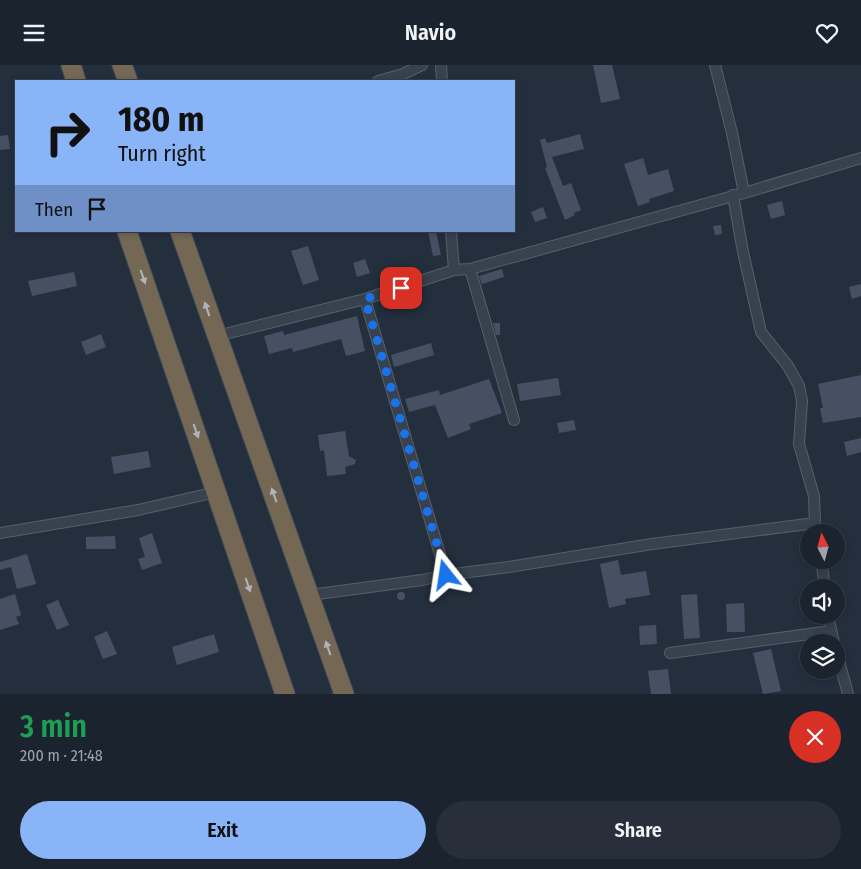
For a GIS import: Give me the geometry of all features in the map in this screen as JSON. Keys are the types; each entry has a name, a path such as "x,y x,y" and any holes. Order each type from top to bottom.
{"highway":[{"path":"71,65 76,80"},
{"path":"122,65 128,80"},
{"path":"128,232 284,694"},
{"path":"180,232 344,694"}],"street":[{"path":"381,80 422,65"},
{"path":"441,65 442,80"},
{"path":"714,65 732,133 744,193"},
{"path":"217,336 365,299 454,270 470,269 744,193 861,158"},
{"path":"733,195 743,252 761,332 788,365 799,386 802,401 799,444 814,495 816,524"},
{"path":"451,232 454,270"},
{"path":"470,269 514,421"},
{"path":"365,299 446,575"},
{"path":"0,533 138,510 216,492"},
{"path":"310,595 652,545 800,530"},
{"path":"830,624 832,634"},
{"path":"670,653 831,631"},
{"path":"844,679 848,694"}],"building":[{"path":"593,65 612,65 620,99 601,103"},
{"path":"580,134 584,149 552,157 563,186 571,183 581,210 565,220 545,168 547,167 540,140 545,138 547,143"},
{"path":"8,135 10,149 0,150 0,136"},
{"path":"643,158 648,175 668,169 674,191 649,199 650,202 638,206 624,164"},
{"path":"782,201 785,215 771,219 767,205"},
{"path":"543,207 547,218 535,222 531,212"},
{"path":"721,225 722,234 715,235 713,226"},
{"path":"428,232 436,232 441,255 433,256"},
{"path":"308,246 319,280 303,285 291,251"},
{"path":"365,259 370,273 357,277 353,263"},
{"path":"502,269 504,277 482,284 479,276"},
{"path":"74,272 77,286 32,296 28,281"},
{"path":"861,284 861,296 852,299 849,287"},
{"path":"357,316 365,351 346,356 341,339 293,352 292,348 269,354 264,336 283,331 284,335"},
{"path":"493,323 500,323 500,335 496,335"},
{"path":"101,334 106,347 86,355 81,342"},
{"path":"431,343 434,355 394,367 391,355"},
{"path":"861,375 861,417 823,423 820,408 823,408 818,384"},
{"path":"558,378 561,395 520,401 517,384"},
{"path":"489,379 502,413 469,424 471,429 448,438 435,405 409,412 405,399 439,390 440,395"},
{"path":"574,420 576,430 559,433 557,423"},
{"path":"345,431 349,456 356,460 355,464 345,467 346,474 327,476 324,450 320,451 318,435"},
{"path":"861,438 861,452 847,456 844,442"},
{"path":"148,451 151,467 114,474 111,457"},
{"path":"152,533 162,563 142,570 138,559 145,557 139,538"},
{"path":"115,536 116,549 86,549 86,537"},
{"path":"27,554 36,584 17,589 11,567 0,570 0,562"},
{"path":"618,560 621,575 646,571 650,595 625,599 626,604 609,608 600,564"},
{"path":"401,592 405,596 401,600 397,596"},
{"path":"15,594 21,615 16,617 19,624 0,630 0,599"},
{"path":"697,594 700,638 684,639 681,595"},
{"path":"58,600 69,625 57,630 46,605"},
{"path":"744,603 745,632 727,632 726,604"},
{"path":"656,625 657,644 640,645 639,626"},
{"path":"107,631 117,654 103,659 94,637"},
{"path":"214,634 219,652 177,665 172,647"},
{"path":"771,649 781,691 763,694 753,653"},
{"path":"668,669 671,694 651,694 648,671"}],"route":[{"path":"401,288 365,299 439,545 446,575"}]}
